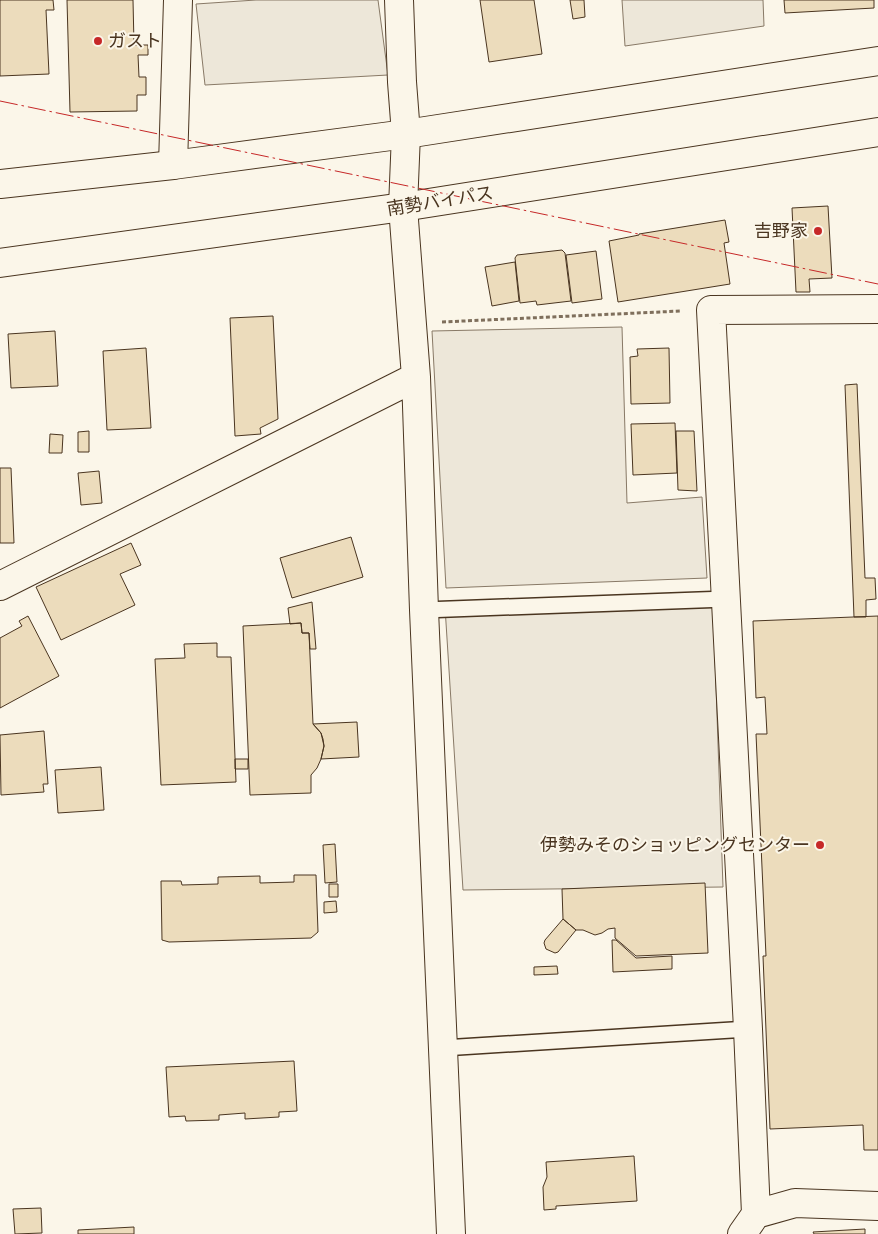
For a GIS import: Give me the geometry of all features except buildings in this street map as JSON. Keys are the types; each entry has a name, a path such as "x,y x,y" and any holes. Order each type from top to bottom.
{"main road":[{"path":"173,165 178,0"},
{"path":"399,0 406,134 403,207 416,377 424,610 451,1234"},
{"path":"0,184 173,165 406,134 878,61"},
{"name":"南勢バイパス","path":"0,263 403,207 878,132"},
{"path":"878,309 711,310 748,1029 749,1224 795,1203 878,1206"},
{"path":"0,586 416,377"}],"lane":[{"path":"424,610 726,599"},
{"path":"443,1048 748,1029"}],"path":[{"path":"412,323 711,310"}],"shaded area":[{"path":"256,0 378,0 388,75 205,85 196,4"},
{"path":"622,0 763,0 764,26 625,46"},
{"path":"622,327 627,503 702,497 707,578 446,588 432,331"},
{"path":"713,600 723,887 463,890 445,607"}],"power":[{"path":"0,101 878,284"}],"place":[{"name":"ガスト","path":"98,41"},
{"name":"吉野家","path":"818,231"},
{"name":"伊勢みそのショッピングセンター","path":"820,845"}]}
